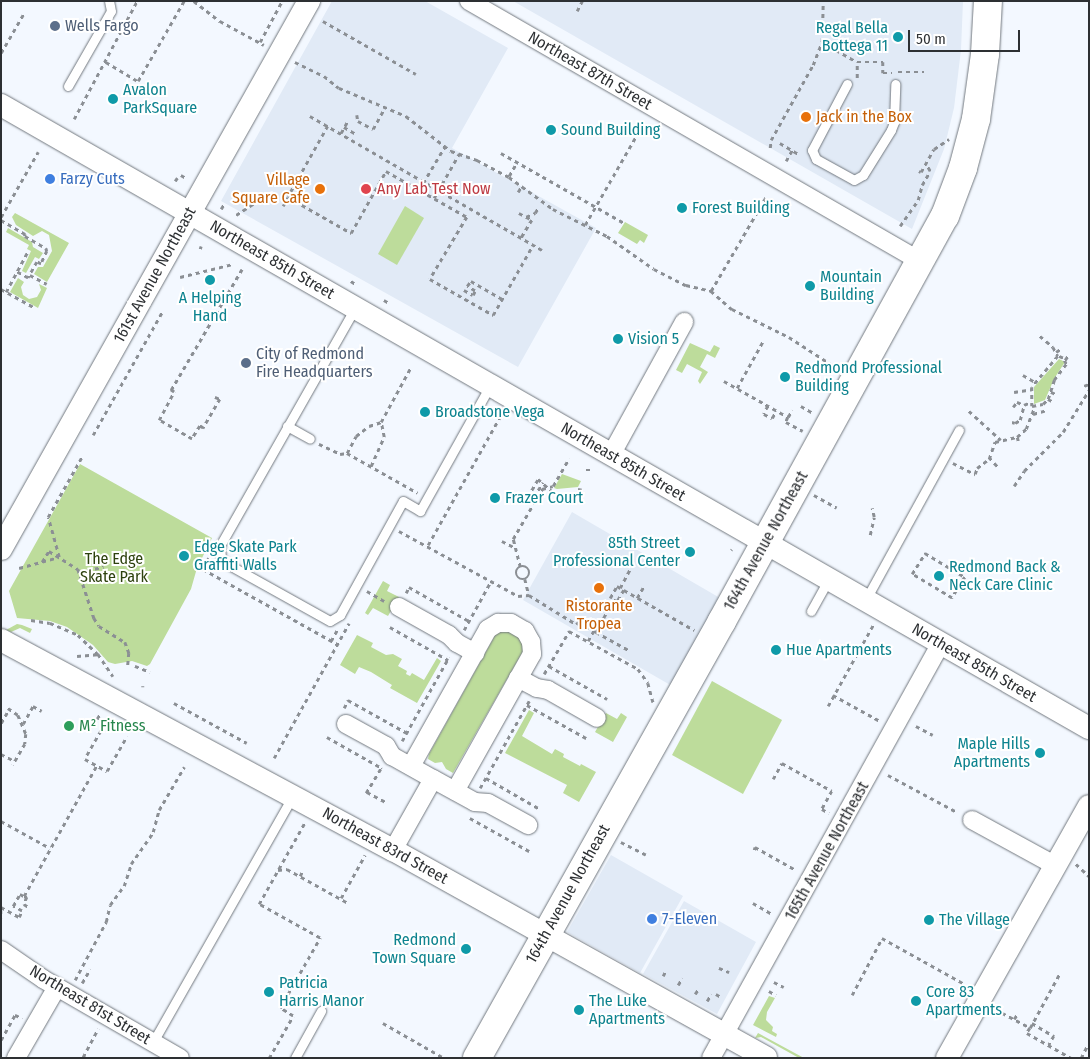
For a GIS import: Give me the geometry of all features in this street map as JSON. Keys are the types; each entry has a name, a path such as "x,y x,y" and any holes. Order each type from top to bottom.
{"main road":[{"name":"164th Avenue Northeast","path":"477,1058 764,544 944,216 963,168 973,132 980,96 988,1"}],"street":[{"name":"161st Avenue Northeast","path":"1,549 309,1"},
{"name":"Northeast 87th Street","path":"469,1 920,261"},
{"name":"Northeast 85th Street","path":"1,105 190,213 356,296 490,385 764,544 1089,728"},
{"path":"611,455 684,322"},
{"path":"400,607 449,635 457,643 475,653"},
{"path":"411,766 488,629 498,623 511,623 525,631 531,642 532,654 455,791"},
{"name":"Northeast 83rd Street","path":"1,640 393,850 544,936 766,1058"},
{"name":"165th Avenue Northeast","path":"711,1058 941,644"},
{"path":"518,678 536,688 548,690 597,718"},
{"path":"345,716 386,746 392,756 475,802 488,803 528,825"},
{"path":"393,850 434,779"},
{"path":"947,1058 1065,864 1089,806"},
{"path":"965,816 1065,864"},
{"name":"Northeast 81st Street","path":"1,950 65,986 180,1058"},
{"path":"16,1058 65,986"}],"lane":[{"path":"68,86 111,11 109,1"},
{"path":"847,84 812,150 816,160 854,180 863,175 891,130 895,112 895,84"},
{"path":"356,296 287,426 220,546 220,558 231,566 330,621 340,615 389,520 404,501 420,511 490,385"},
{"path":"287,426 310,439"},
{"path":"865,601 959,430"},
{"path":"811,610 828,580"},
{"path":"153,1042 293,796"},
{"path":"295,1058 321,1010"}],"path":[{"path":"74,119 106,62 106,55 137,1"},
{"path":"106,62 138,80 184,1"},
{"path":"194,1 220,21 260,42 282,1"},
{"path":"577,11 582,1"},
{"path":"770,148 771,140 813,65 822,42 823,1"},
{"path":"1,53 24,13"},
{"path":"323,21 416,74"},
{"path":"822,42 857,62 883,62 883,73 924,72"},
{"path":"299,64 324,76 340,88 406,116 445,146 459,154 478,160 509,177 553,209 608,236 637,259 686,285 711,291 732,309 789,337 840,371 856,378"},
{"path":"357,115 358,120 373,129 386,106"},
{"path":"310,116 542,250"},
{"path":"341,133 347,122"},
{"path":"283,206 328,126"},
{"path":"585,225 642,126"},
{"path":"344,127 356,134"},
{"path":"919,171 921,172 934,149 951,138"},
{"path":"419,190 445,146"},
{"path":"786,161 792,150"},
{"path":"17,272 28,278 37,262 41,264 47,251 46,248 1,219 38,152"},
{"path":"500,153 624,223"},
{"path":"434,198 459,154"},
{"path":"509,177 517,162"},
{"path":"900,226 918,200 922,185 930,172 926,164"},
{"path":"288,197 351,233 386,171 434,198 466,217 430,280 493,315 533,245"},
{"path":"181,175 186,178"},
{"path":"518,192 522,185"},
{"path":"236,215 265,196"},
{"path":"711,291 766,197"},
{"path":"221,209 224,204"},
{"path":"526,217 535,213 538,208"},
{"path":"519,213 532,220 522,238"},
{"path":"6,292 28,251"},
{"path":"180,278 233,264"},
{"path":"215,397 220,400 203,428 200,426 192,439 159,420 174,392 171,390 242,269"},
{"path":"30,274 46,284"},
{"path":"351,281 356,296"},
{"path":"464,290 473,295 475,291 468,286 471,281 502,299"},
{"path":"1,289 35,308"},
{"path":"384,300 389,303"},
{"path":"93,435 162,312"},
{"path":"1040,336 1058,356 1065,360"},
{"path":"737,388 763,341"},
{"path":"1056,352 1062,348"},
{"path":"1035,406 1043,404 1048,399 1054,380 1066,364 1065,360 1070,354"},
{"path":"1035,406 1032,406 1031,402 1032,388 1058,356"},
{"path":"371,466 384,436 381,422 411,367"},
{"path":"1024,375 1035,382"},
{"path":"724,381 788,417"},
{"path":"1084,386 1089,384"},
{"path":"1014,392 1032,388"},
{"path":"1014,486 1024,471 1063,432 1089,390"},
{"path":"1051,392 1056,394"},
{"path":"428,545 511,397"},
{"path":"1048,399 1054,402"},
{"path":"1012,406 1017,402 1024,404 1031,402"},
{"path":"1012,422 1020,420 1024,404"},
{"path":"768,406 764,414 772,418 776,410"},
{"path":"801,406 812,412"},
{"path":"949,461 975,474 977,468 990,457 995,442 1017,439 1026,429 1035,406"},
{"path":"792,410 786,422 806,433"},
{"path":"1033,414 1047,410"},
{"path":"969,411 1001,440"},
{"path":"347,453 356,436 369,426 381,422"},
{"path":"310,439 332,451 347,453 420,494"},
{"path":"59,557 48,517 83,454"},
{"path":"990,457 998,467"},
{"path":"525,579 521,579 517,574 520,567 513,539 542,489 553,486 569,458"},
{"path":"543,482 534,497 530,494 538,479 543,482 554,494"},
{"path":"578,490 583,490"},
{"path":"813,495 837,508"},
{"path":"870,535 874,517 872,508"},
{"path":"502,541 516,548"},
{"path":"42,562 48,551 76,567 80,572 94,618 99,626 125,642 128,647 128,665"},
{"path":"925,553 965,577 952,598 912,574 925,553"},
{"path":"19,568 59,557"},
{"path":"520,567 524,566 529,570 529,576 525,579"},
{"path":"80,572 103,567"},
{"path":"204,569 337,644"},
{"path":"620,588 630,569"},
{"path":"525,579 529,595"},
{"path":"399,747 491,581"},
{"path":"624,590 617,602 610,598 617,586 620,588 624,590 637,598 695,631"},
{"path":"637,598 644,586"},
{"path":"366,591 382,600"},
{"path":"30,620 50,624 73,632 98,654 113,676"},
{"path":"828,706 873,625"},
{"path":"390,627 448,660"},
{"path":"478,792 569,630 644,675 653,704"},
{"path":"588,641 595,631 628,650"},
{"path":"77,656 98,654"},
{"path":"135,666 150,672"},
{"path":"548,666 607,699"},
{"path":"833,695 881,722"},
{"path":"345,716 348,700 406,733"},
{"path":"174,703 247,743"},
{"path":"527,705 586,738"},
{"path":"23,724 33,706 42,711"},
{"path":"1,724 9,708 18,716 23,724 25,744 14,763 1,754"},
{"path":"105,724 86,759 107,771 126,736"},
{"path":"916,726 933,735"},
{"path":"327,737 386,771"},
{"path":"773,778 782,763 832,791 822,810 829,813"},
{"path":"24,896 97,765"},
{"path":"65,986 106,922 110,905 124,886 131,864 153,832 159,810 184,768"},
{"path":"381,768 367,792 386,802"},
{"path":"888,775 965,816"},
{"path":"486,778 540,809"},
{"path":"465,815 529,851"},
{"path":"1,821 50,848"},
{"path":"269,1058 293,1016 280,1008 320,938 259,904 306,821"},
{"path":"620,841 646,856"},
{"path":"754,850 755,847 796,870"},
{"path":"340,899 365,854"},
{"path":"1065,864 1089,876"},
{"path":"278,870 287,869 348,903"},
{"path":"300,876 303,870"},
{"path":"1,918 1,909 19,917 22,911 13,906 20,894 24,896"},
{"path":"24,896 27,898 24,904 30,908"},
{"path":"753,903 772,914"},
{"path":"852,994 882,938 963,984"},
{"path":"719,968 728,972"},
{"path":"79,989 90,970"},
{"path":"663,976 666,970"},
{"path":"1060,973 1027,1033 1071,1058"},
{"path":"678,985 682,978"},
{"path":"774,982 784,987"},
{"path":"695,994 698,988"},
{"path":"769,991 776,995"},
{"path":"707,1001 711,994"},
{"path":"716,994 721,997"},
{"path":"994,1008 1030,1028"},
{"path":"1014,1019 1018,1013"},
{"path":"85,1058 83,1056 103,1021"},
{"path":"383,1023 444,1058"},
{"path":"1032,1023 1054,1036 1049,1045"},
{"path":"1081,1058 1087,1046"}],"shaded area":[{"path":"332,1 425,1 508,48 452,148 596,228 518,367 221,201"},
{"path":"513,1 963,1 961,50 954,108 944,149 912,229"},
{"path":"572,512 720,598 672,686 523,600"},
{"path":"611,855 683,896 640,973 567,932"},
{"path":"684,901 756,942 717,1014 643,974"}],"green space":[{"path":"405,206 424,218 397,265 378,254"},
{"path":"15,213 69,243 47,282 34,274 38,267 43,267 52,251 49,235 42,231 33,236 16,225 12,217"},
{"path":"625,222 648,235 644,243 640,240 637,244 618,233"},
{"path":"8,228 32,242 33,247 43,253 39,259 35,257 26,273 22,271 31,251 27,249 29,245 6,232"},
{"path":"18,278 24,282 21,287 23,295 29,299 37,297 41,290 39,284 47,288 38,308 10,292"},
{"path":"690,343 710,352 714,345 720,348 715,358 707,354 700,367 708,372 700,384 698,381 702,372 687,364 682,373 676,370"},
{"path":"1059,359 1065,362 1054,379 1045,400 1034,404 1034,387"},
{"name":"The Edge Skate Park","path":"80,464 212,538 197,568 191,589 150,664 147,666 132,661 115,664 108,662 93,645 67,627 50,621 17,618 9,591"},
{"path":"562,474 581,481 578,487 554,488"},
{"path":"383,581 390,585 387,591 399,597 388,616 373,608 368,615 365,613"},
{"path":"17,624 32,629 30,633 20,628 11,632 6,630"},
{"path":"503,628 525,641 526,646 453,773 446,769 442,762 435,763 428,759 429,754 498,630"},
{"path":"357,635 373,643 371,647 386,655 393,654 402,659 398,666 407,671 406,674 410,676 412,673 424,680 437,658 441,661 417,703 390,688 392,685 371,672 359,667 355,674 340,665"},
{"path":"712,681 782,720 743,794 672,755"},
{"path":"529,710 534,713 522,736 552,754 555,749 564,754 563,757 596,772 579,802 563,793 567,785 505,753"},
{"path":"606,713 617,719 621,713 627,717 613,742 595,732"},
{"path":"769,996 775,998 767,1012 766,1020 773,1027 772,1031 777,1034 776,1037 753,1025"},
{"path":"758,1033 804,1058 799,1058 761,1037 755,1038"}],"place":[{"name":"Wells Fargo","path":"55,26"},
{"name":"Regal Bella Bottega 11","path":"898,37"},
{"name":"Avalon ParkSquare","path":"113,99"},
{"name":"Jack in the Box","path":"806,117"},
{"name":"Sound Building","path":"551,130"},
{"name":"Farzy Cuts","path":"50,179"},
{"name":"Village Square Cafe","path":"320,189"},
{"name":"Any Lab Test Now","path":"366,189"},
{"name":"Forest Building","path":"682,208"},
{"name":"A Helping Hand","path":"210,280"},
{"name":"Mountain Building","path":"810,286"},
{"name":"Vision 5","path":"618,339"},
{"name":"City of Redmond Fire Headquarters","path":"246,363"},
{"name":"Redmond Professional Building","path":"785,377"},
{"name":"Broadstone Vega","path":"425,412"},
{"name":"Frazer Court","path":"495,498"},
{"name":"85th Street Professional Center","path":"690,552"},
{"name":"Edge Skate Park Graffiti Walls","path":"184,556"},
{"name":"Redmond Back & Neck Care Clinic","path":"939,576"},
{"name":"Ristorante Tropea","path":"599,588"},
{"name":"Hue Apartments","path":"776,650"},
{"name":"M² Fitness","path":"69,726"},
{"name":"Maple Hills Apartments","path":"1040,753"},
{"name":"7-Eleven","path":"652,919"},
{"name":"The Village","path":"929,920"},
{"name":"Redmond Town Square","path":"466,949"},
{"name":"Patricia Harris Manor","path":"269,992"},
{"name":"Core 83 Apartments","path":"916,1001"},
{"name":"The Luke Apartments","path":"579,1010"}]}
